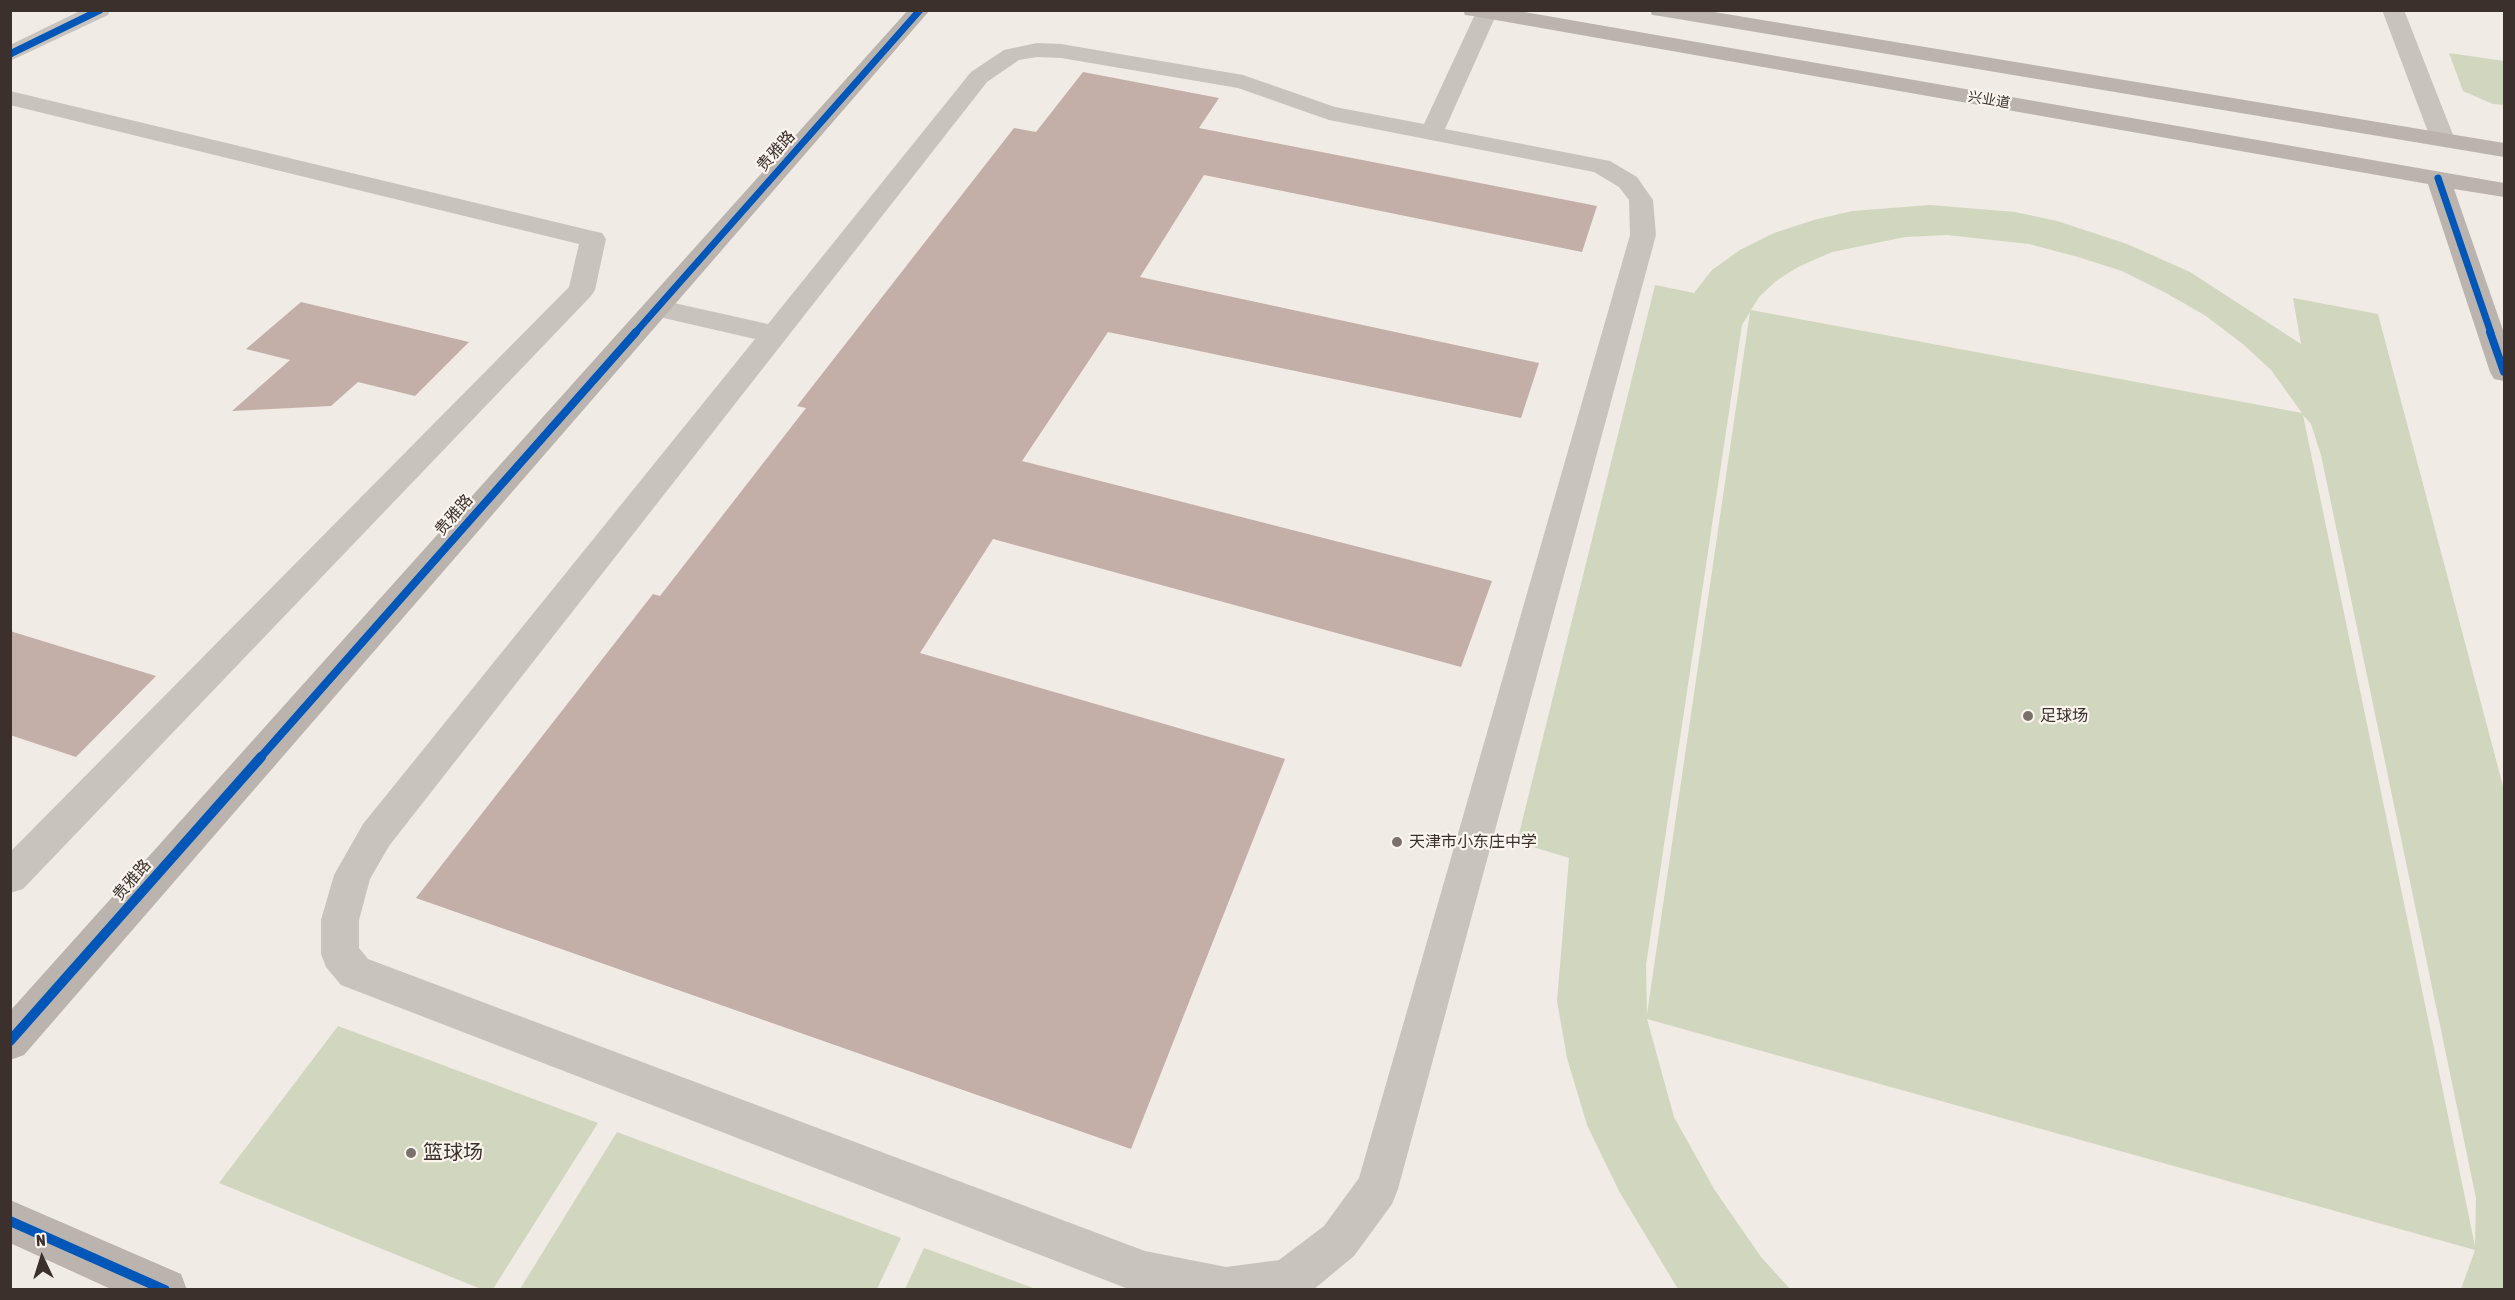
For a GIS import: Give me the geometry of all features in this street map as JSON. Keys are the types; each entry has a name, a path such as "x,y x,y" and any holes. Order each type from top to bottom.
{"main road":[{"name":"贵雅路","path":"10,1041 920,10"},
{"path":"1660,10 2505,150"},
{"name":"兴业道","path":"1479,12 2505,190"},
{"path":"2438,178 2505,372"},
{"path":"10,1221 165,1290"}],"street":[{"path":"10,54 100,10"},
{"path":"2393,10 2443,140"},
{"path":"1432,132 1479,12"},
{"path":"1037,50 1061,51 1242,82 1329,113 1600,166 1628,182 1641,200 1642,235 1377,1189 1339,1241 1288,1281 1226,1289 1145,1273 355,972 340,954 340,920 353,875 376,834 774,334 979,77 1012,56 1037,50"},
{"path":"10,98 593,239 582,290 10,877"},
{"path":"656,308 774,334"}],"green space":[{"path":"2449,53 2504,61 2504,105 2493,104 2463,91"},
{"name":"足球场","path":"1930,205 2015,212 2057,221 2127,244 2190,272 2301,344 2293,298 2378,314 2504,790 2504,1289 2461,1289 2475,1250 1647,1019 1674,1117 1714,1189 1761,1257 1790,1289 1678,1289 1619,1191 1587,1125 1567,1058 1557,1001 1569,858 1517,842 1655,285 1694,293 1712,270 1740,250 1774,233 1852,211","holes":["1947,235 2029,244 2122,271 2166,293 2206,316 2244,345 2271,370 2302,413 1751,310 1759,297 1776,281 1798,267 1832,252 1905,237","1750,312 1647,1015 1646,965 1742,325","2303,415 2311,424 2321,455 2476,1198 2475,1246"]},
{"name":"篮球场","path":"338,1026 598,1123 493,1289 481,1289 219,1183"},
{"path":"617,1132 901,1238 877,1289 520,1289"},
{"path":"924,1248 1036,1289 905,1289"}],"building":[{"path":"1083,72 1219,98 1199,128 1597,206 1582,252 1204,175 1140,277 1539,363 1521,418 1108,332 1022,461 1492,581 1461,667 993,539 920,653 1285,759 1131,1149 416,898 653,594 660,596 806,408 797,406 1014,128 1036,132"},
{"path":"301,302 469,342 415,396 358,382 331,406 232,411 290,360 246,349"},
{"path":"10,631 156,676 76,757 10,735"}],"cycle path":[{"path":"10,54 100,10"},
{"path":"10,1041 920,10"},
{"path":"2438,178 2504,372"},
{"path":"10,1221 165,1290"}],"place":[{"name":"足球场","path":"2028,716"},
{"name":"天津市小东庄中学","path":"1397,842"},
{"name":"篮球场","path":"411,1153"}]}
